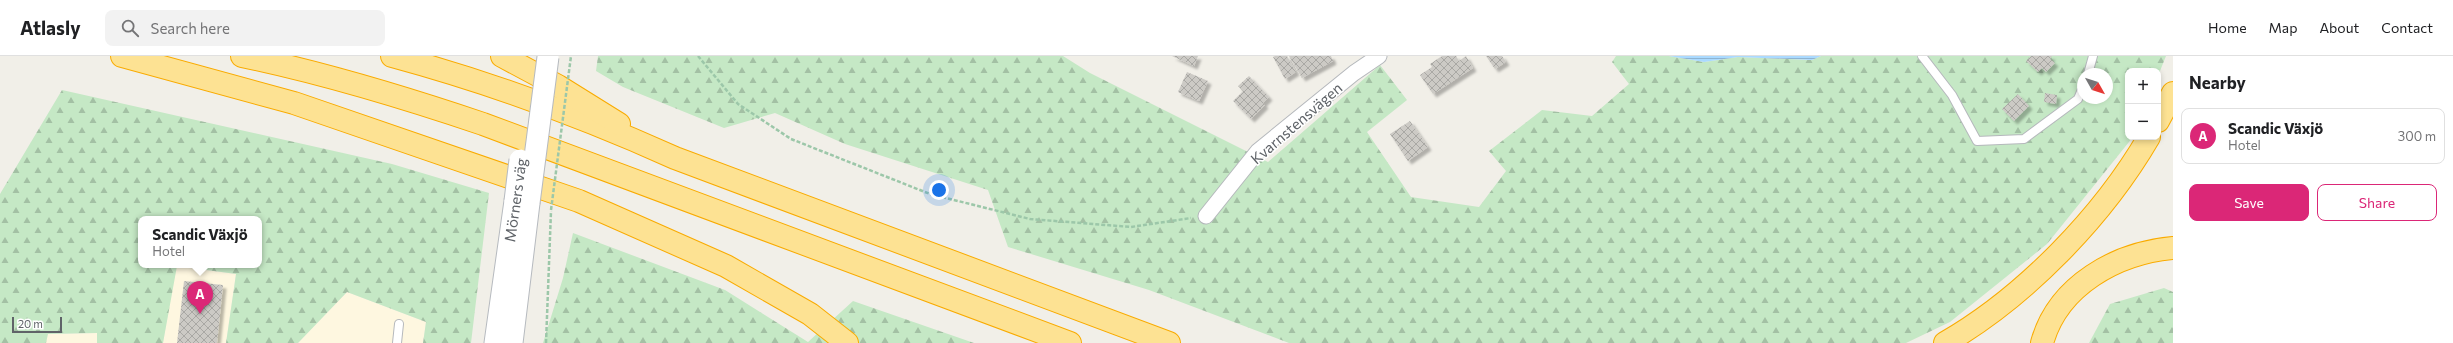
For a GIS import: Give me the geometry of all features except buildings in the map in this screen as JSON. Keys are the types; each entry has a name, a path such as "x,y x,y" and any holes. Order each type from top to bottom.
{"highway":[{"path":"122,56 294,103 578,201 726,266 810,314 847,343"},
{"path":"242,56 324,74 398,95 483,124 1070,343"},
{"path":"392,56 483,85 598,126 675,158 1170,343"},
{"path":"502,56 558,86 675,158"},
{"path":"2161,115 2173,93"},
{"path":"1945,343 1993,310 2027,282 2060,250 2120,182 2147,140"},
{"path":"2042,343 2055,315 2069,295 2087,278 2131,256 2173,248"}],"main road":[{"name":"Mörners väg","path":"495,343 522,202 544,56"},
{"name":"Mörners väg","path":"512,343 522,202"}],"street":[{"name":"Kvarnstensvägen","path":"1206,216 1258,151 1354,73 1379,56"}],"lane":[{"path":"1922,56 1952,96 1977,141 2024,139 2077,100"},
{"path":"2089,68 2092,56"},
{"path":"397,343 399,324"}],"path":[{"path":"546,343 551,210 571,56"},
{"path":"698,56 738,104 791,139 930,194 1030,219 1123,226 1206,216"}],"shaded area":[{"path":"176,268 191,268 236,274 226,343 163,343"},
{"path":"347,292 426,322 423,343 298,343"},
{"path":"98,333 97,343 46,343 47,334"}],"green space":[{"path":"598,56 1063,56 1090,73 1268,162 1380,65 1407,100 1367,132 1411,197 1479,207 1506,171 1489,151 1542,110 1592,116 1629,84 1612,62 1616,56 1669,56 1704,62 1738,57 1812,60 1821,56 2166,56 2161,68 2125,68 2125,140 2131,140 2047,244 1950,322 1906,343 1289,343 1149,290 1008,247 988,190 845,144 775,113 724,128 623,87 596,71"},
{"path":"62,90 392,164 489,193 471,343 423,343 426,322 347,292 298,343 226,343 236,274 192,268 262,268 262,216 138,216 138,268 177,268 163,343 97,343 97,333 48,334 46,343 0,343 0,194"},
{"path":"573,233 725,290 808,342 853,301 974,343 543,343 563,278"},
{"path":"2164,288 2173,292 2173,343 2089,343 2110,304"}],"water":[{"path":"1669,56 1821,56 1812,60 1738,57 1704,62"}],"place":[{"name":"Scandic Växjö","path":"200,314"}]}
